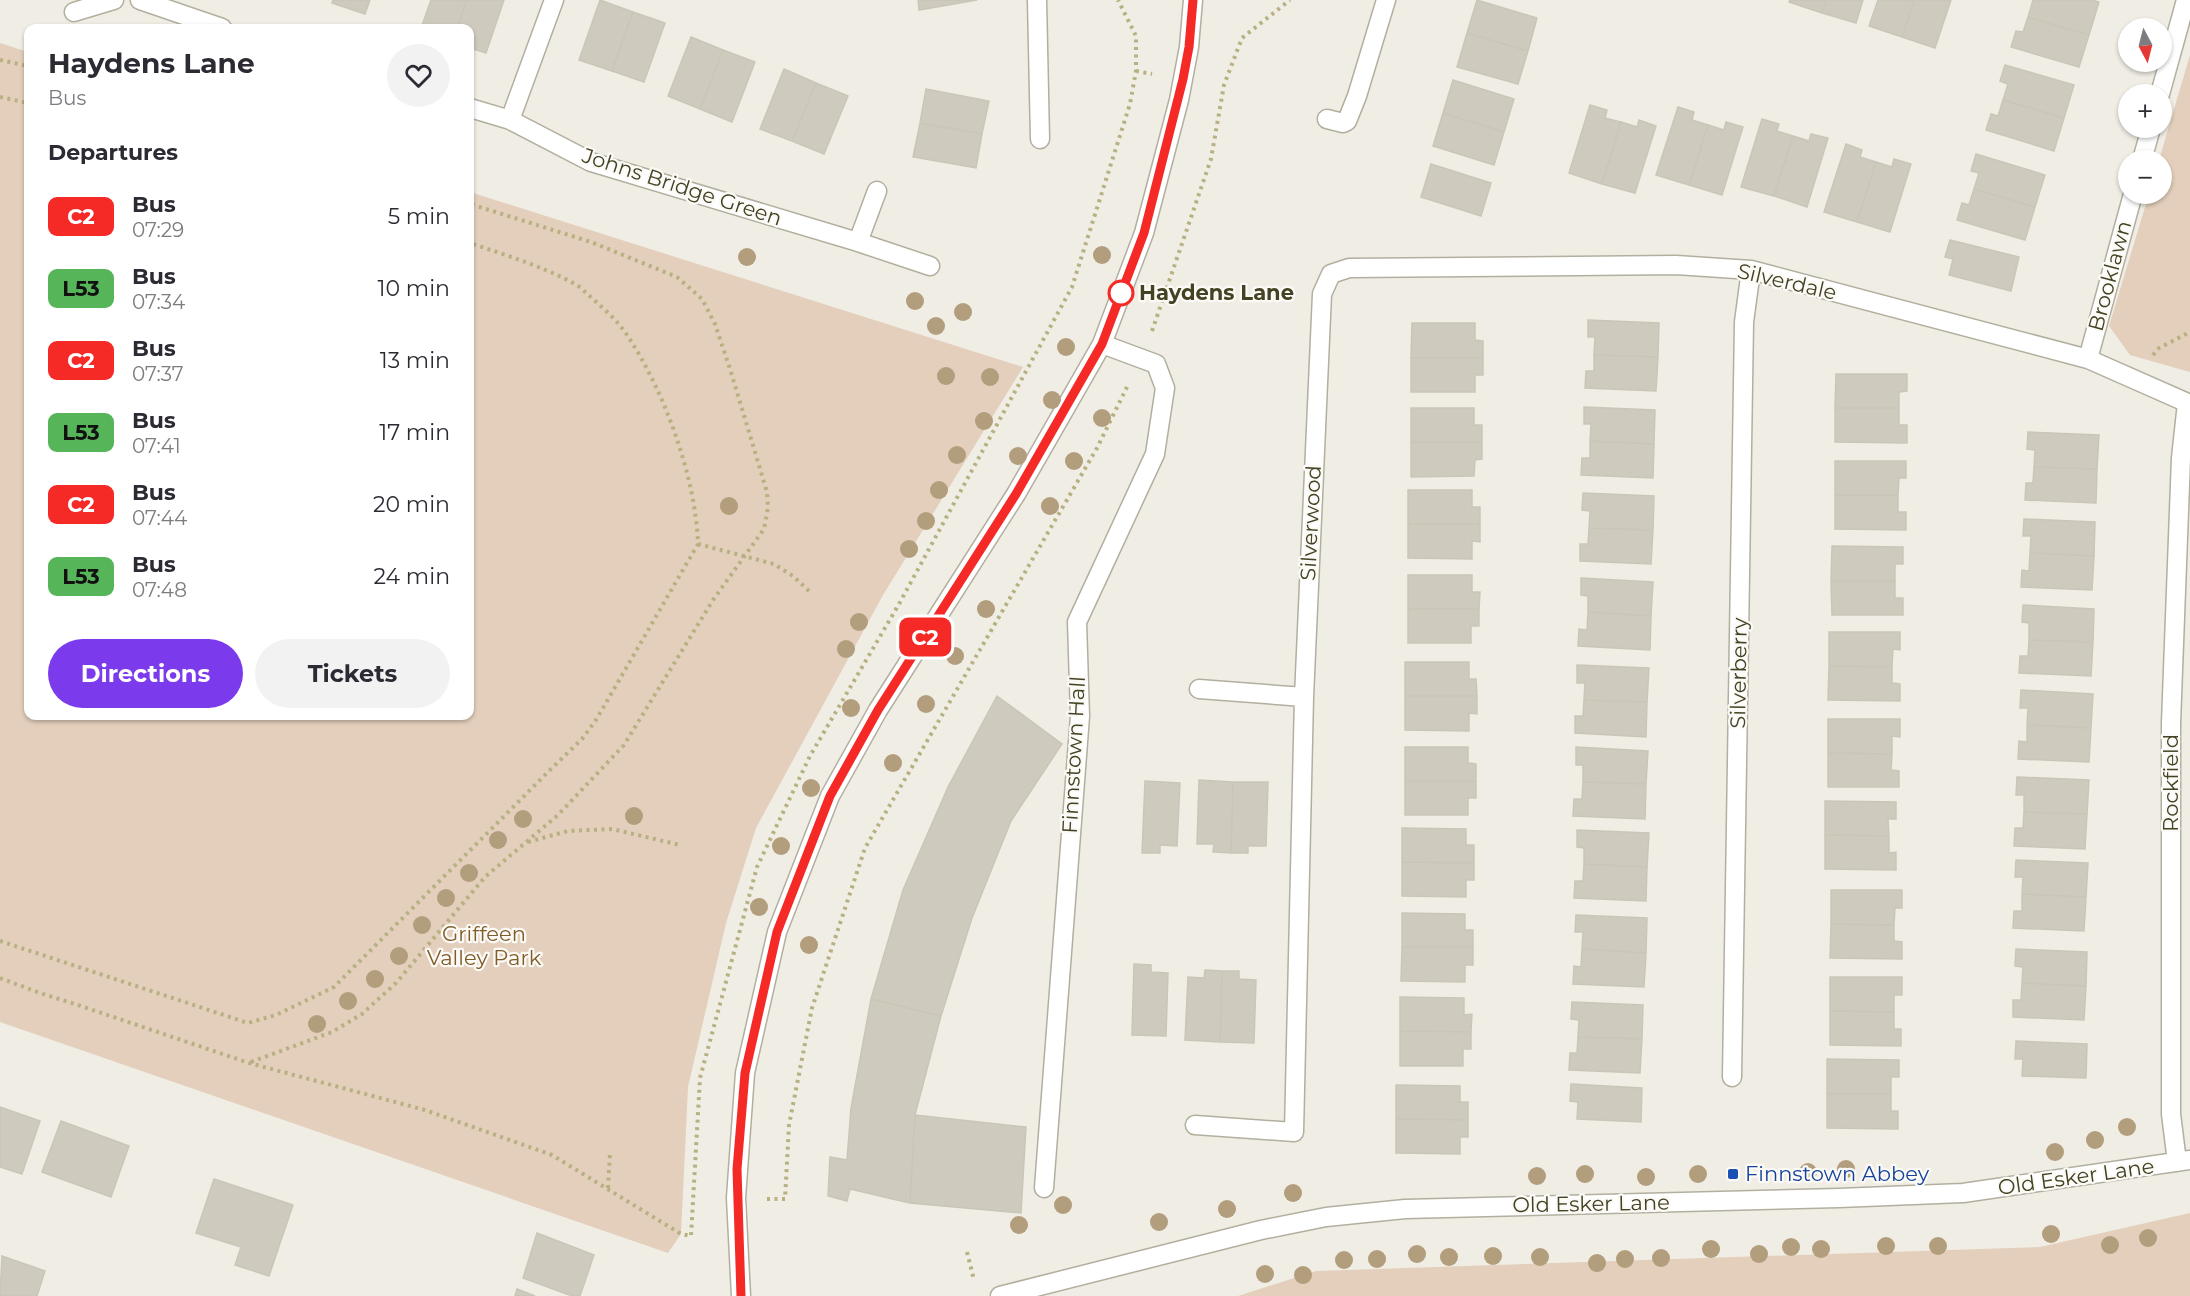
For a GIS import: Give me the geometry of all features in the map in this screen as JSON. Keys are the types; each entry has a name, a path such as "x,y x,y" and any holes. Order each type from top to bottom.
{"street":[{"path":"74,12 114,0"},
{"path":"140,0 210,24"},
{"path":"510,120 554,0"},
{"path":"1037,0 1040,139"},
{"path":"741,1296 737,1169 745,1073 777,932 830,796 867,729 1016,494 1102,344 1144,233 1183,79 1189,47 1193,0"},
{"path":"1327,119 1343,123 1347,121 1357,96 1386,0"},
{"path":"2163,84 2186,0"},
{"name":"Johns Bridge Green","path":"474,109 510,120 591,162 858,242 930,266"},
{"path":"858,242 877,191"},
{"name":"Brooklawn","path":"2088,359 2130,204"},
{"name":"Silverdale","path":"1331,274 1349,268 1676,265 1751,270 2088,359 2189,404"},
{"name":"Silverberry","path":"1732,1077 1744,322 1751,270"},
{"name":"Silverwood","path":"1195,1125 1294,1132 1304,697 1322,294 1331,274"},
{"name":"Finnstown Hall","path":"1044,1188 1080,716 1077,622 1155,454 1165,388 1156,364 1102,344"},
{"name":"Rockfield","path":"2183,1161 2171,1114 2171,723 2181,458 2189,404"},
{"path":"1199,689 1304,697"},
{"name":"Old Esker Lane","path":"1000,1296 1261,1230 1326,1217 1405,1209 1963,1193 2183,1161"}],"path":[{"path":"0,978 249,1063 425,1110 552,1155 681,1234 691,1236 700,1078 757,867 810,756 899,604 1072,288 1130,104 1136,71 1136,36 1118,0"},
{"path":"1149,336 1211,159 1224,85 1242,38 1290,0"},
{"path":"0,60 24,65"},
{"path":"1136,71 1159,75"},
{"path":"0,97 24,101"},
{"path":"249,1063 332,1032 362,1014 396,983 485,877 558,814 624,745 713,600 764,529 768,508 766,492 730,369 715,324 702,299 677,277 591,242 474,205"},
{"path":"0,941 248,1023 276,1015 334,987 582,739 608,701 699,544 694,498 686,467 652,380 627,334 606,311 577,285 526,261 474,244"},
{"path":"2153,356 2159,348 2190,332"},
{"path":"760,1199 785,1198 789,1125 812,1008 865,848 1097,448 1128,384"},
{"path":"699,544 774,564 793,576 809,591"},
{"path":"525,843 568,831 612,829 680,845"},
{"path":"608,1188 610,1153"},
{"path":"967,1252 974,1281"}],"green space":[{"name":"Griffeen Valley Park","path":"0,43 24,51 24,720 474,720 474,193 1023,367 883,595 756,828 726,923 688,1087 681,1234 668,1253 0,1022"},
{"path":"2190,55 2190,372 2130,355 2109,326 2146,204 2172,204 2172,150 2162,150 2165,138 2172,138 2172,116"},
{"path":"2190,1213 2190,1296 1238,1296 1316,1271 2040,1247"}],"building":[{"path":"333,0 370,0 365,14 332,3"},
{"path":"431,0 467,0 458,24 422,24"},
{"path":"467,0 504,0 486,53 474,49 474,24 458,24"},
{"path":"600,0 633,12 612,71 579,60"},
{"path":"918,0 977,0 919,10"},
{"path":"1477,0 1537,18 1528,51 1467,33"},
{"path":"1790,0 1826,0 1822,13 1789,2"},
{"path":"1826,0 1863,0 1856,23 1822,13"},
{"path":"1878,0 1914,0 1902,37 1869,26"},
{"path":"1914,0 1951,0 1935,48 1902,37"},
{"path":"2033,0 2099,2 2089,35 2028,17"},
{"path":"633,12 665,23 644,82 612,71"},
{"path":"2028,17 2089,35 2079,67 2011,47 2016,31 2023,32"},
{"path":"1467,33 1528,51 1518,84 1457,67"},
{"path":"691,37 723,50 700,109 668,96"},
{"path":"723,50 755,62 732,122 700,109"},
{"path":"2005,65 2074,85 2064,118 2003,100 2008,84 2000,81"},
{"path":"784,69 816,83 792,141 760,129"},
{"path":"1453,80 1514,99 1504,132 1443,113"},
{"path":"816,83 848,96 824,154 792,141"},
{"path":"926,89 989,101 982,134 920,123"},
{"path":"2003,100 2064,118 2054,151 1986,130 1991,114 1998,116"},
{"path":"1590,105 1607,110 1605,118 1621,122 1602,184 1569,173"},
{"path":"1678,107 1694,112 1692,120 1708,125 1689,185 1656,175"},
{"path":"1443,113 1504,132 1494,165 1433,146"},
{"path":"1762,119 1779,124 1777,131 1793,136 1774,196 1741,187"},
{"path":"1639,120 1656,126 1635,193 1602,184 1621,122 1637,127"},
{"path":"1726,122 1743,127 1722,195 1689,185 1708,125 1724,130"},
{"path":"920,123 982,134 976,168 913,157"},
{"path":"1811,134 1828,138 1807,207 1774,196 1793,136 1809,141"},
{"path":"1846,144 1862,150 1860,157 1876,162 1857,222 1824,212"},
{"path":"1976,154 2045,175 2035,207 1974,189 1979,173 1971,171"},
{"path":"1894,159 1911,164 1890,232 1857,222 1876,162 1892,167"},
{"path":"1431,164 1491,183 1481,216 1421,197"},
{"path":"1974,189 2035,207 2025,240 1957,220 1962,203 1969,205"},
{"path":"1950,240 2019,257 2011,291 1949,275 1953,259 1945,257"},
{"path":"1588,320 1659,323 1658,357 1594,355 1595,337 1588,337"},
{"path":"1412,323 1475,323 1475,340 1483,341 1483,358 1411,358"},
{"path":"1594,355 1658,357 1656,391 1585,388 1586,371 1594,371"},
{"path":"1411,358 1483,358 1483,375 1475,375 1475,392 1411,392"},
{"path":"1836,374 1907,374 1907,391 1899,392 1899,408 1835,408"},
{"path":"1584,407 1655,410 1654,444 1590,441 1591,424 1584,424"},
{"path":"1411,408 1474,408 1474,425 1482,425 1482,442 1411,442"},
{"path":"1835,408 1899,408 1899,425 1907,425 1907,443 1835,442"},
{"path":"2028,432 2099,435 2097,469 2034,467 2035,450 2027,449"},
{"path":"1590,441 1654,444 1653,478 1581,475 1582,458 1590,458"},
{"path":"1411,442 1482,442 1482,459 1475,460 1474,476 1411,477"},
{"path":"1835,461 1906,461 1906,478 1899,478 1898,495 1835,495"},
{"path":"2034,467 2097,469 2096,503 2025,500 2026,483 2033,483"},
{"path":"1408,490 1472,490 1472,507 1480,507 1480,524 1408,524"},
{"path":"1583,493 1654,496 1653,530 1589,528 1590,511 1582,510"},
{"path":"1835,495 1898,495 1898,512 1906,512 1906,530 1835,529"},
{"path":"2024,519 2095,522 2094,556 2030,553 2031,536 2023,536"},
{"path":"1408,524 1480,524 1480,542 1472,541 1472,559 1408,558"},
{"path":"1589,528 1653,530 1651,564 1580,561 1580,544 1588,544"},
{"path":"1832,546 1903,547 1903,564 1895,564 1895,581 1831,581"},
{"path":"2030,553 2094,556 2092,590 2021,587 2022,570 2029,571"},
{"path":"1408,575 1472,575 1472,592 1480,592 1479,609 1408,609"},
{"path":"1581,578 1653,582 1651,616 1588,612 1588,596 1581,595"},
{"path":"1831,581 1895,581 1895,598 1903,598 1903,615 1832,615"},
{"path":"2023,605 2094,609 2093,642 2029,640 2029,623 2022,622"},
{"path":"1408,609 1479,609 1479,626 1471,626 1471,643 1408,643"},
{"path":"1588,612 1651,616 1650,650 1578,646 1579,629 1587,630"},
{"path":"1829,632 1900,632 1900,650 1893,649 1892,667 1829,666"},
{"path":"2029,640 2093,642 2091,676 2019,673 2020,656 2028,656"},
{"path":"1405,662 1469,662 1469,679 1476,679 1477,696 1405,696"},
{"path":"1577,665 1649,668 1647,702 1584,700 1585,683 1577,683"},
{"path":"1829,666 1892,667 1892,683 1900,684 1900,701 1828,700"},
{"path":"2021,690 2093,694 2091,728 2027,725 2028,708 2020,708"},
{"path":"997,696 1062,744 1011,821 972,918 941,1016 871,999 903,890 948,787"},
{"path":"1405,696 1477,696 1477,714 1469,713 1469,731 1405,730"},
{"path":"1584,700 1647,702 1646,737 1575,733 1575,716 1583,716"},
{"path":"1828,719 1900,719 1900,737 1892,736 1892,754 1828,753"},
{"path":"2027,725 2091,728 2089,762 2018,759 2019,741 2027,742"},
{"path":"1405,747 1468,747 1468,763 1476,764 1476,781 1405,781"},
{"path":"1576,747 1648,751 1646,784 1583,782 1583,765 1576,765"},
{"path":"1828,753 1892,754 1891,770 1899,771 1899,787 1828,787"},
{"path":"2017,777 2089,780 2087,814 2024,812 2024,795 2016,795"},
{"path":"1199,780 1233,782 1231,853 1213,852 1214,844 1197,844"},
{"path":"1145,781 1180,783 1177,846 1160,845 1160,853 1142,853"},
{"path":"1405,781 1476,781 1476,798 1468,798 1468,815 1405,815"},
{"path":"1233,782 1268,782 1266,846 1248,846 1248,853 1231,853"},
{"path":"1583,782 1646,784 1645,819 1573,816 1574,799 1582,799"},
{"path":"1825,801 1896,802 1896,819 1888,819 1889,836 1825,835"},
{"path":"2024,812 2087,814 2085,849 2014,846 2015,828 2023,828"},
{"path":"1402,828 1466,829 1466,845 1474,845 1474,863 1402,862"},
{"path":"1577,830 1649,833 1647,867 1584,864 1584,848 1577,847"},
{"path":"1825,835 1889,836 1889,853 1896,852 1896,870 1825,869"},
{"path":"2016,860 2088,863 2086,897 2022,894 2023,877 2015,877"},
{"path":"1402,862 1474,863 1474,880 1466,880 1466,897 1402,896"},
{"path":"1584,864 1647,867 1646,901 1574,898 1575,881 1583,881"},
{"path":"1831,890 1902,890 1902,908 1895,908 1894,925 1831,924"},
{"path":"2022,894 2086,897 2084,931 2013,928 2014,911 2022,911"},
{"path":"1402,913 1465,914 1465,930 1473,930 1473,947 1402,947"},
{"path":"1576,915 1647,918 1646,953 1582,949 1583,932 1575,932"},
{"path":"1831,924 1894,925 1894,941 1902,942 1902,959 1830,958"},
{"path":"1402,947 1473,947 1473,965 1465,965 1465,982 1401,981"},
{"path":"1582,949 1646,953 1644,987 1573,984 1574,966 1581,967"},
{"path":"2016,949 2087,952 2086,986 2022,983 2023,967 2015,966"},
{"path":"1134,964 1151,965 1151,972 1168,973 1166,1036 1132,1035"},
{"path":"1205,970 1222,971 1220,1042 1185,1040 1188,977 1204,978"},
{"path":"1222,971 1239,971 1239,979 1256,980 1254,1043 1220,1042"},
{"path":"1830,977 1902,977 1902,995 1894,995 1894,1012 1830,1011"},
{"path":"2022,983 2086,986 2084,1020 2013,1017 2013,1000 2021,1000"},
{"path":"1400,997 1464,998 1464,1015 1472,1014 1471,1032 1400,1031"},
{"path":"871,999 941,1016 915,1115 910,1203 850,1189 847,1201 828,1196 830,1157 847,1160 851,1108"},
{"path":"1572,1002 1643,1005 1642,1039 1578,1037 1579,1020 1571,1019"},
{"path":"1830,1011 1894,1012 1894,1029 1901,1029 1901,1046 1830,1045"},
{"path":"1400,1031 1471,1032 1471,1049 1463,1049 1463,1066 1400,1066"},
{"path":"1578,1037 1642,1039 1640,1073 1569,1070 1570,1053 1577,1053"},
{"path":"2016,1041 2087,1044 2086,1078 2022,1076 2023,1059 2015,1059"},
{"path":"1827,1059 1899,1060 1899,1077 1891,1077 1891,1094 1827,1094"},
{"path":"1571,1084 1642,1088 1641,1122 1577,1119 1578,1102 1570,1101"},
{"path":"1396,1085 1460,1086 1460,1102 1468,1102 1468,1120 1396,1119"},
{"path":"1827,1094 1891,1094 1891,1111 1898,1111 1898,1129 1827,1128"},
{"path":"0,1107 40,1121 22,1174 0,1167"},
{"path":"915,1115 1026,1127 1021,1213 910,1203"},
{"path":"1396,1119 1468,1120 1468,1137 1460,1137 1460,1154 1396,1153"},
{"path":"61,1121 129,1146 111,1197 42,1172"},
{"path":"214,1179 293,1205 269,1276 235,1265 241,1247 196,1233"},
{"path":"537,1233 594,1255 580,1296 572,1296 523,1278"},
{"path":"2,1256 45,1271 37,1296 0,1296"},
{"path":"517,1289 535,1296 515,1296"}],"bus line":[{"name":"C2","path":"741,1296 736,1198 745,1073 777,932 830,796 878,710 1016,494 1102,344 1144,233 1179,100 1189,47 1193,0"}],"place":[{"name":"Haydens Lane","path":"1121,293"},
{"name":"Finnstown Abbey","path":"1733,1174"}]}
